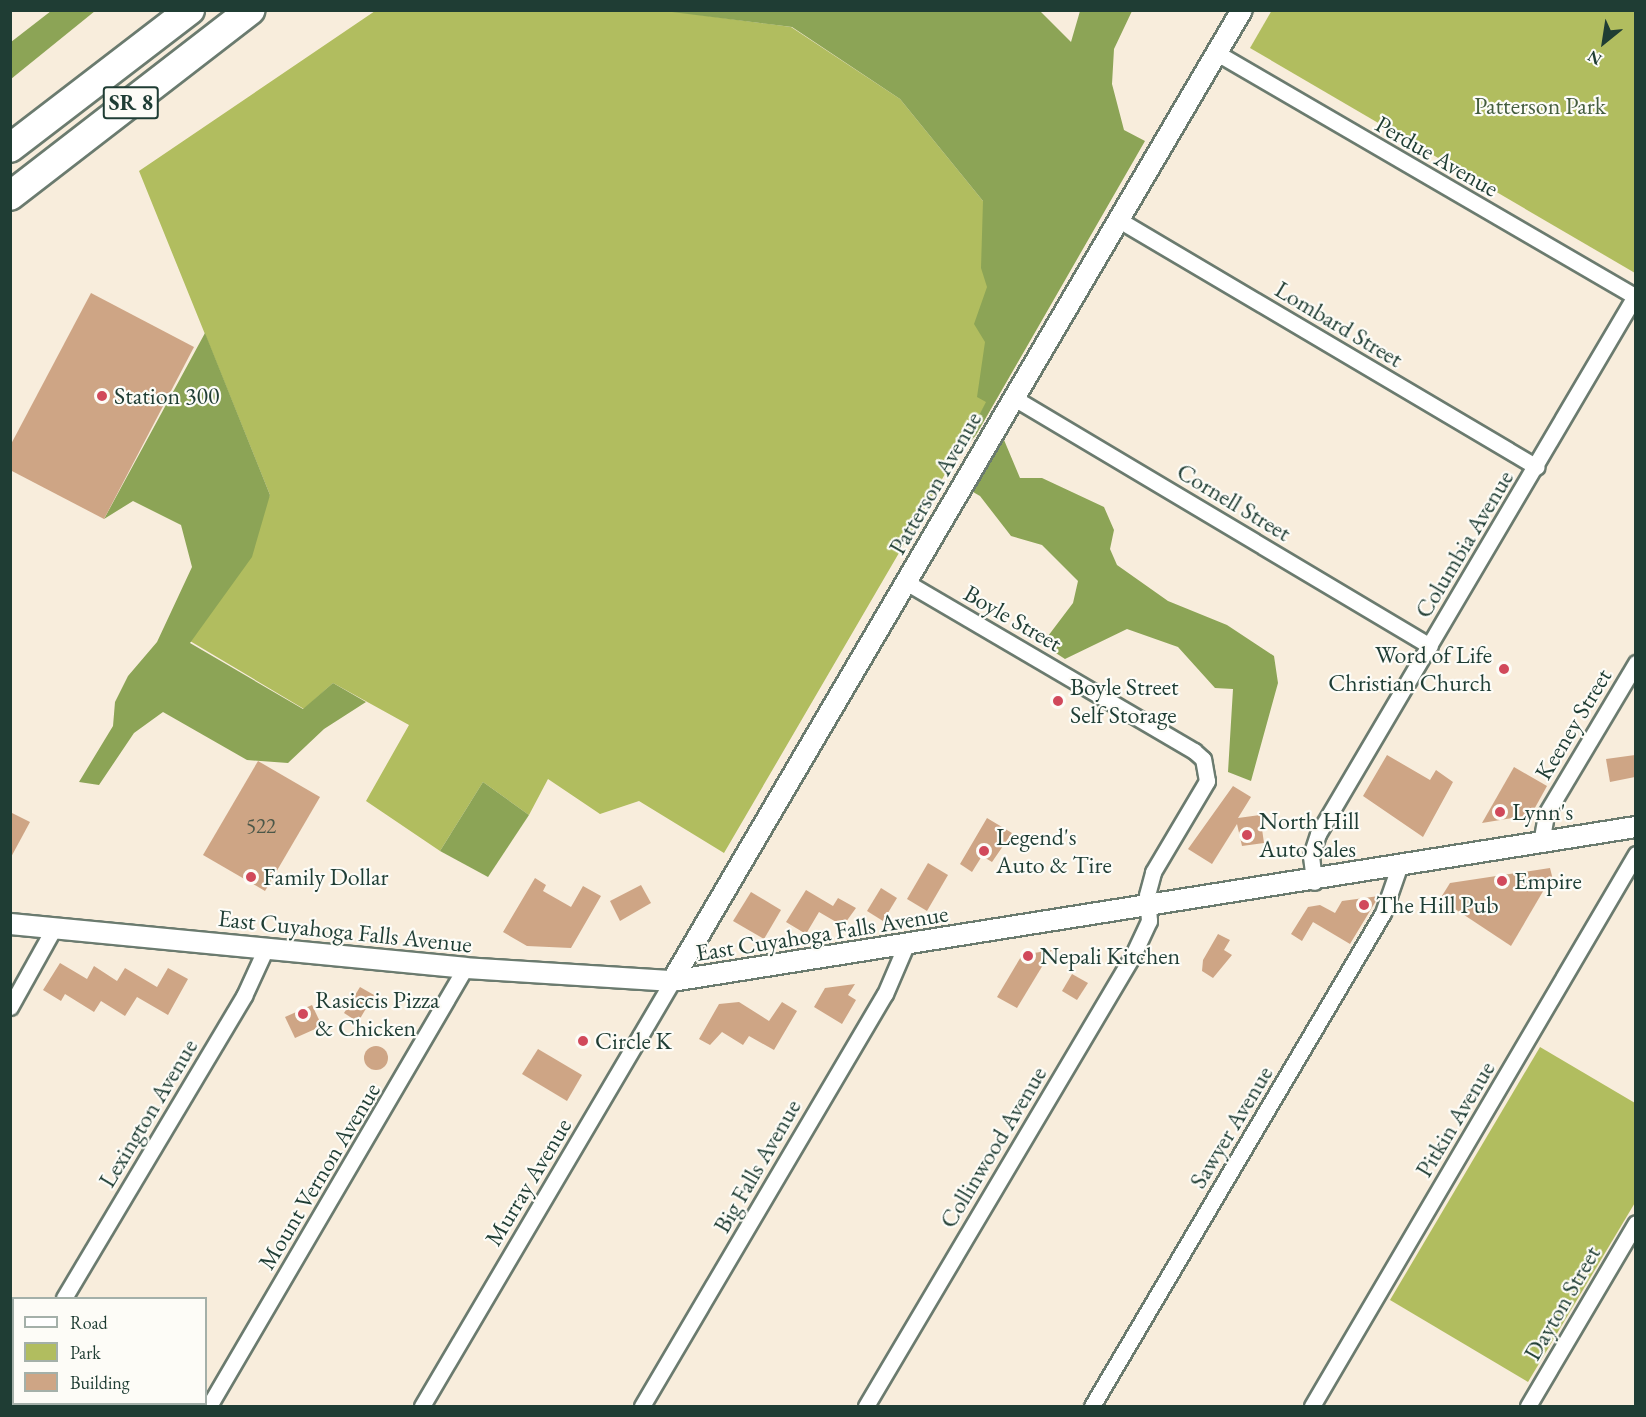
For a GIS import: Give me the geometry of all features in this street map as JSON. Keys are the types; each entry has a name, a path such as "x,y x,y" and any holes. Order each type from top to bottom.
{"highway":[{"name":"SR 8","path":"10,148 190,10"},
{"name":"SR 8","path":"10,196 251,10"}],"street":[{"name":"Patterson Avenue","path":"672,981 1242,10"},
{"name":"Perdue Avenue","path":"1217,53 1635,296"},
{"name":"Lombard Street","path":"1119,220 1536,467"},
{"name":"Columbia Avenue","path":"1314,882 1311,856 1318,834 1635,296"},
{"name":"Cornell Street","path":"1014,398 1430,646"},
{"name":"Boyle Street","path":"906,582 1203,759 1207,781 1153,872 1148,907"},
{"name":"Keeney Street","path":"1541,843 1546,814 1635,663"},
{"name":"East Cuyahoga Falls Avenue","path":"10,924 465,968 672,981 1314,882 1635,827"},
{"name":"Pitkin Avenue","path":"1312,1407 1635,854"},
{"name":"Sawyer Avenue","path":"1092,1407 1383,913 1399,867"},
{"name":"Collinwood Avenue","path":"866,1407 1133,955 1149,921 1148,907"},
{"path":"10,1007 54,928"},
{"name":"Big Falls Avenue","path":"642,1407 885,994 906,945"},
{"name":"Lexington Avenue","path":"65,1297 244,996 266,948"},
{"name":"Mount Vernon Avenue","path":"209,1407 465,968"},
{"name":"Murray Avenue","path":"422,1407 672,981"},
{"name":"Dayton Street","path":"1527,1407 1635,1223"}],"green space":[{"path":"664,10 791,27 900,99 983,201 1002,289 987,402 724,853 639,801 600,814 548,779 529,815 483,782 440,851 366,801 409,725 333,683 304,709 190,641 270,495 139,171 375,11"},
{"name":"Patterson Park","path":"1272,10 1635,11 1635,273 1250,48"},
{"path":"51,11 95,11 11,79 11,42"},
{"path":"664,11 1040,11 1071,42 1080,11 1132,11 1114,49 1112,84 1124,130 1145,141 976,435 956,459 986,402 977,397 985,342 974,324 987,287 981,268 983,201 900,99 792,27"},
{"path":"205,333 270,495 252,557 190,643 303,709 333,683 366,702 324,729 288,763 247,760 163,712 134,733 99,785 79,782 113,726 115,702 128,676 157,642 192,567 181,525 133,501 104,519"},
{"path":"999,428 1020,478 1042,478 1104,507 1114,530 1110,549 1117,565 1168,601 1227,625 1274,656 1278,683 1251,781 1228,772 1233,689 1215,688 1178,647 1127,629 1065,659 1042,644 1073,603 1078,581 1042,545 1011,536 980,496 966,488"},
{"path":"483,782 529,815 488,877 440,851"},
{"path":"1540,1047 1635,1103 1636,1201 1528,1382 1390,1300"}],"building":[{"name":"Station 300","path":"91,293 194,347 104,519 10,470 10,446"},
{"path":"1387,755 1430,780 1436,770 1453,782 1423,837 1363,796"},
{"path":"1635,755 1635,777 1610,782 1606,759"},
{"path":"258,761 320,797 265,891 203,855"},
{"path":"1514,767 1547,786 1531,815 1482,823"},
{"path":"1233,786 1251,797 1238,818 1260,815 1264,843 1242,846 1237,824 1212,864 1188,849"},
{"path":"10,812 30,822 10,859"},
{"path":"987,818 1012,833 992,862 982,856 972,872 960,864"},
{"path":"928,863 948,875 927,911 907,899"},
{"path":"1550,868 1552,876 1511,946 1440,899 1450,883"},
{"path":"535,878 546,885 543,891 571,907 583,886 601,896 571,948 527,946 503,932"},
{"path":"641,885 651,903 620,921 610,901"},
{"path":"881,888 897,898 883,921 867,911"},
{"path":"806,890 833,906 838,898 856,908 843,926 819,912 806,934 786,922"},
{"path":"751,892 781,910 764,939 733,921"},
{"path":"1379,896 1350,944 1313,922 1302,941 1291,934 1308,907 1320,905 1335,913 1342,901"},
{"path":"1218,934 1230,940 1224,950 1232,955 1213,978 1202,971 1203,960"},
{"path":"1052,950 1017,1008 997,997 1022,955"},
{"path":"60,963 87,979 94,966 117,981 125,968 157,987 168,968 188,979 168,1015 137,997 125,1016 101,1001 94,1012 65,994 61,1001 43,990"},
{"path":"1072,974 1088,983 1077,1000 1062,991"},
{"path":"855,984 848,995 856,1000 842,1024 814,1007 825,988"},
{"path":"360,987 374,995 358,1022 344,1013"},
{"path":"739,1002 769,1021 782,1002 797,1011 774,1050 749,1036 743,1045 722,1032 710,1045 699,1039 719,1004"},
{"path":"312,1005 322,1026 295,1038 285,1017"},
{"path":"376,1046 385,1049 388,1058 385,1067 376,1070 367,1067 364,1058 367,1049"},
{"path":"538,1049 582,1075 567,1101 522,1074"}],"place":[{"name":"Station 300","path":"102,396"},
{"name":"Word of Life Christian Church","path":"1504,669"},
{"name":"Boyle Street Self Storage","path":"1058,701"},
{"name":"Lynn's","path":"1500,812"},
{"name":"North Hill Auto Sales","path":"1247,835"},
{"name":"Legend's Auto & Tire","path":"984,851"},
{"name":"Family Dollar","path":"251,877"},
{"name":"Empire","path":"1502,881"},
{"name":"The Hill Pub","path":"1364,905"},
{"name":"Nepali Kitchen","path":"1028,956"},
{"name":"Rasiccis Pizza & Chicken","path":"303,1014"},
{"name":"Circle K","path":"583,1041"}]}
